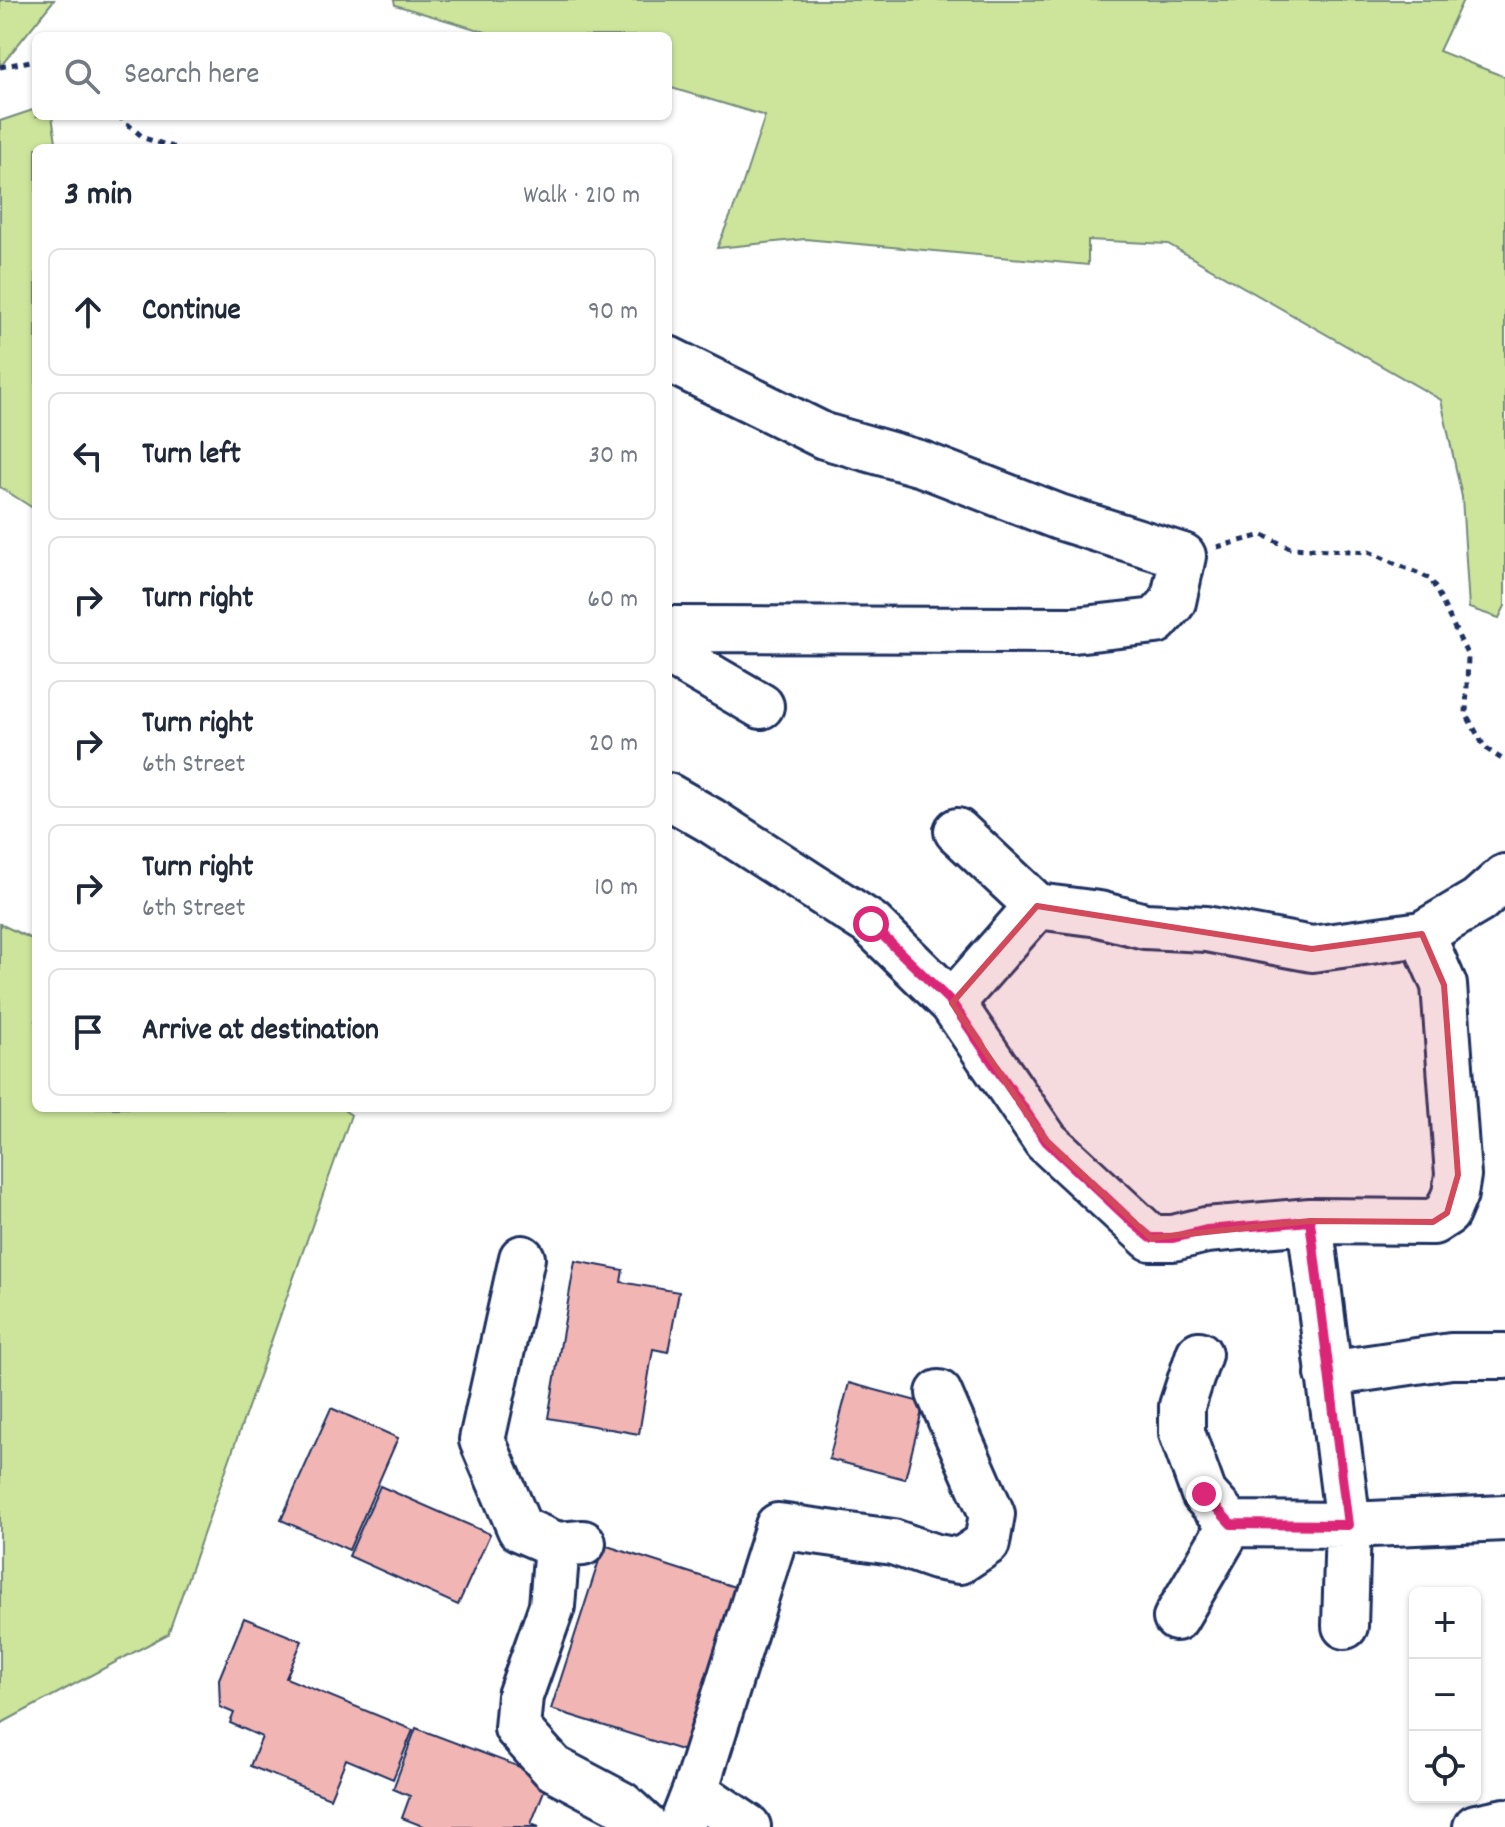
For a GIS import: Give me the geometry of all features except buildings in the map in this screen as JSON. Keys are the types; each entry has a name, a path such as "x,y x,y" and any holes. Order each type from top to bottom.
{"street":[{"path":"672,361 824,436 922,464 1059,517 1183,556 1173,602 1156,621 1074,630 672,629"},
{"path":"672,654 761,706"},
{"path":"672,798 871,924 952,1003 1046,1141 1151,1238 1310,1221 1433,1222 1447,1213 1455,1194 1457,1162 1448,1019 1444,985 1422,934"},
{"path":"957,831 1037,906 1099,914 1145,926 1206,929 1312,949 1422,934 1478,901 1505,877"},
{"path":"952,1003 1037,906"},
{"path":"1310,1221 1348,1525 1345,1626"},
{"path":"522,1258 482,1440 520,1529 570,1544 520,1696 517,1728 553,1768 621,1804 646,1827"},
{"path":"1176,1618 1218,1509 1182,1433 1182,1406 1199,1354"},
{"path":"1328,1374 1451,1356 1505,1356"},
{"path":"748,1827 688,1809 778,1526 893,1542 936,1557 960,1561 987,1543 992,1514 939,1393"},
{"path":"1218,1509 1348,1525 1505,1518"},
{"path":"1476,1827 1505,1821"}],"path":[{"path":"0,67 32,61"},
{"path":"123,120 144,138 163,144"},
{"path":"1183,556 1263,535 1290,548 1369,552 1431,579 1468,656 1466,714 1485,748 1505,761"}],"highlighted area":[{"path":"1037,906 1312,949 1422,934 1444,985 1458,1175 1447,1213 1433,1222 1310,1221 1151,1238 1046,1141 952,1003"}],"green space":[{"path":"0,0 54,0 0,67"},
{"path":"394,0 1463,0 1439,51 1505,77 1505,606 1499,618 1469,608 1462,497 1441,400 1168,244 1088,240 1088,265 805,239 717,248 738,198 765,116 672,88 672,32 486,32 395,5"},
{"path":"32,110 32,120 53,120 56,144 32,144 32,507 0,487 0,121"},
{"path":"0,924 32,939 32,1112 347,1112 351,1115 168,1634 0,1724"}],"route":[{"path":"871,924 952,1003 1046,1141 1151,1238 1310,1221 1348,1525 1231,1524 1204,1494"}]}
